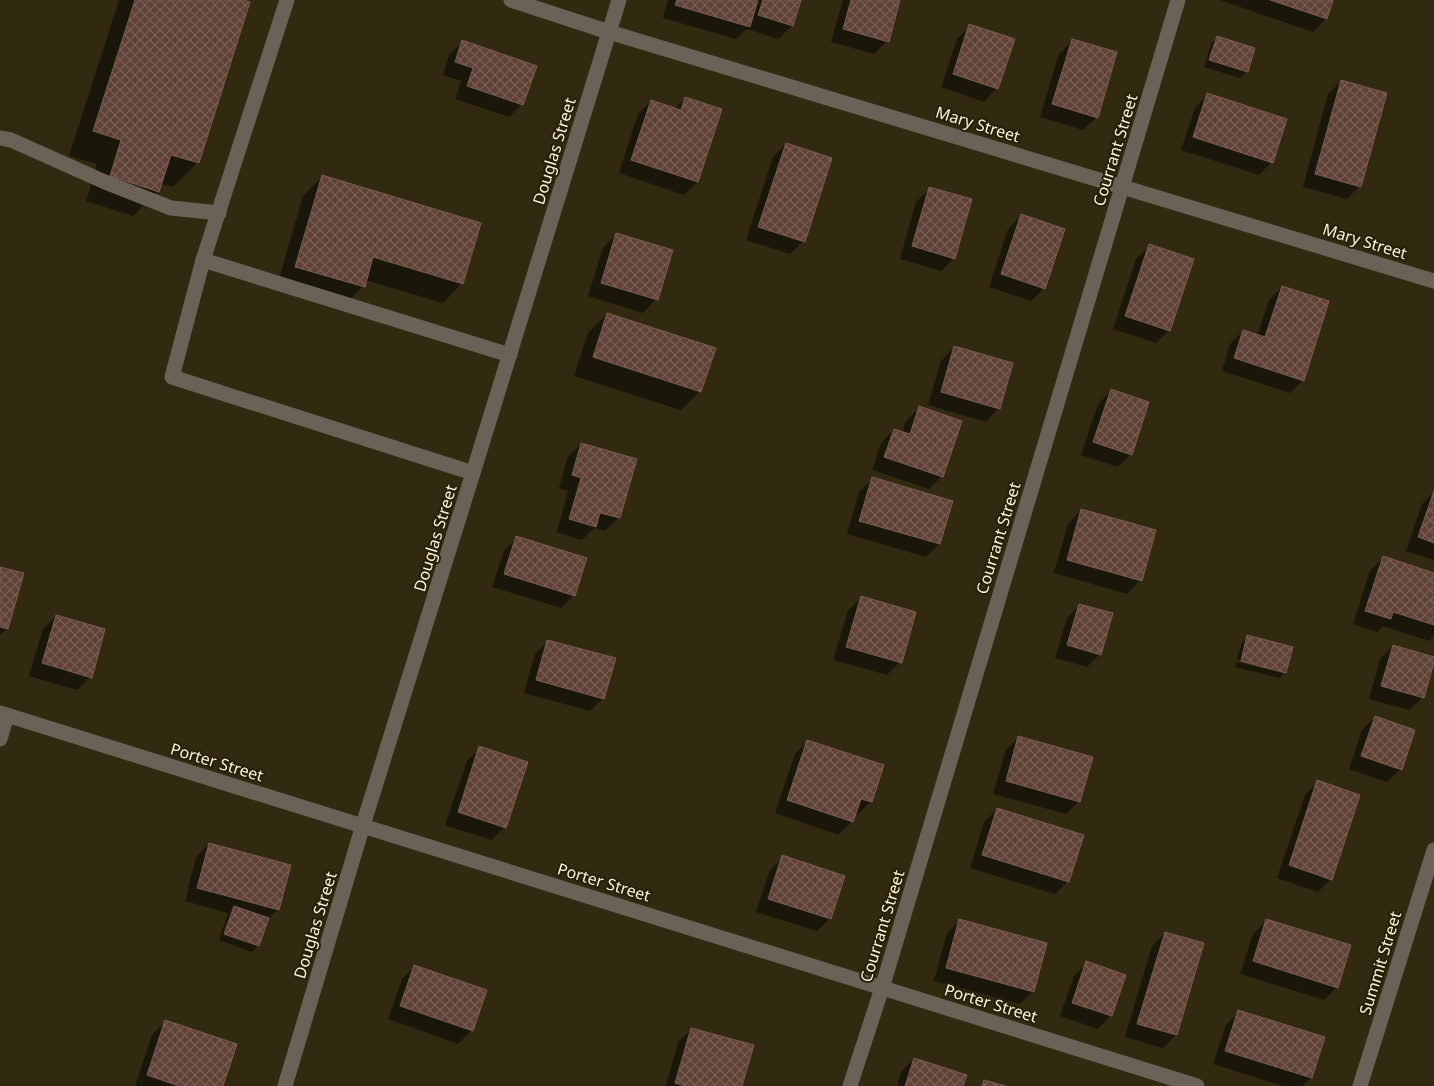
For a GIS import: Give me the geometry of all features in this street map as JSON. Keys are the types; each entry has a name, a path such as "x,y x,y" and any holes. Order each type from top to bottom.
{"street":[{"path":"287,0 218,213 172,377 474,473"},
{"name":"Mary Street","path":"511,0 609,32 1434,281"},
{"name":"Douglas Street","path":"285,1086 363,825 474,473 619,0"},
{"name":"Courrant Street","path":"850,1086 882,988 1178,0"},
{"path":"0,138 11,140 105,182 171,208 218,213"},
{"path":"204,260 510,355"},
{"path":"0,739 4,714"},
{"name":"Porter Street","path":"4,714 1198,1086"},
{"name":"Summit Street","path":"1360,1086 1434,850"}],"building":[{"path":"135,0 243,0 250,2 199,163 171,155 159,192 110,176 121,140 93,131"},
{"path":"677,0 758,0 750,27 675,5"},
{"path":"763,0 801,0 793,26 758,15"},
{"path":"851,0 900,0 889,42 843,29"},
{"path":"1270,0 1333,0 1327,19"},
{"path":"969,24 1015,39 998,89 953,74"},
{"path":"1217,36 1255,48 1248,72 1209,60"},
{"path":"1072,39 1117,52 1098,118 1052,104"},
{"path":"462,40 537,66 523,105 467,86 473,68 455,62"},
{"path":"1341,80 1387,93 1361,187 1315,174"},
{"path":"1207,93 1287,119 1273,163 1193,137"},
{"path":"685,97 722,109 698,182 631,160 651,100 681,110"},
{"path":"786,143 832,158 805,242 758,227"},
{"path":"322,175 481,223 463,284 373,257 365,287 295,267"},
{"path":"929,187 972,199 955,259 912,246"},
{"path":"1021,214 1065,229 1045,289 1001,274"},
{"path":"616,233 673,250 658,300 601,283"},
{"path":"1149,244 1194,259 1170,331 1125,316"},
{"path":"1282,286 1329,301 1304,381 1234,358 1243,330 1265,337"},
{"path":"607,313 716,348 701,392 593,357"},
{"path":"954,346 1013,363 1000,409 941,392"},
{"path":"1111,389 1149,402 1132,455 1093,442"},
{"path":"919,406 962,421 943,477 884,457 894,429 910,434"},
{"path":"581,443 637,459 620,518 600,513 596,527 569,519 581,478 572,475"},
{"path":"872,477 953,501 940,544 859,521"},
{"path":"1434,491 1434,543 1418,537"},
{"path":"1081,509 1156,530 1142,581 1067,560"},
{"path":"516,536 587,558 575,596 504,574"},
{"path":"1383,556 1434,573 1434,625 1393,612 1391,619 1365,611"},
{"path":"0,567 24,573 8,629 0,627"},
{"path":"861,596 916,612 902,663 846,647"},
{"path":"1079,604 1113,613 1101,655 1067,645"},
{"path":"56,615 105,629 92,678 42,663"},
{"path":"1247,635 1293,647 1286,673 1241,661"},
{"path":"547,640 616,658 604,699 536,680"},
{"path":"1393,645 1434,657 1424,698 1381,686"},
{"path":"1375,716 1415,730 1402,770 1361,756"},
{"path":"1018,736 1093,757 1080,802 1006,781"},
{"path":"807,740 884,765 872,802 861,799 853,822 787,800"},
{"path":"479,746 528,762 506,828 458,812"},
{"path":"1317,780 1360,795 1332,880 1289,865"},
{"path":"997,808 1084,835 1069,882 982,855"},
{"path":"209,843 291,865 279,910 197,888"},
{"path":"782,855 845,876 831,919 768,899"},
{"path":"234,906 269,918 259,946 224,934"},
{"path":"959,919 1047,943 1034,992 946,968"},
{"path":"1266,919 1351,945 1338,988 1253,961"},
{"path":"1165,932 1204,943 1177,1035 1137,1024"},
{"path":"1086,961 1126,975 1112,1016 1072,1003"},
{"path":"414,965 487,990 473,1031 400,1006"},
{"path":"1238,1010 1325,1037 1312,1078 1225,1051"},
{"path":"165,1020 237,1044 223,1086 179,1086 147,1075"},
{"path":"691,1028 754,1045 742,1086 685,1086 675,1083"},
{"path":"914,1058 967,1075 963,1086 905,1086"},
{"path":"984,1080 1006,1086 982,1086"}]}
